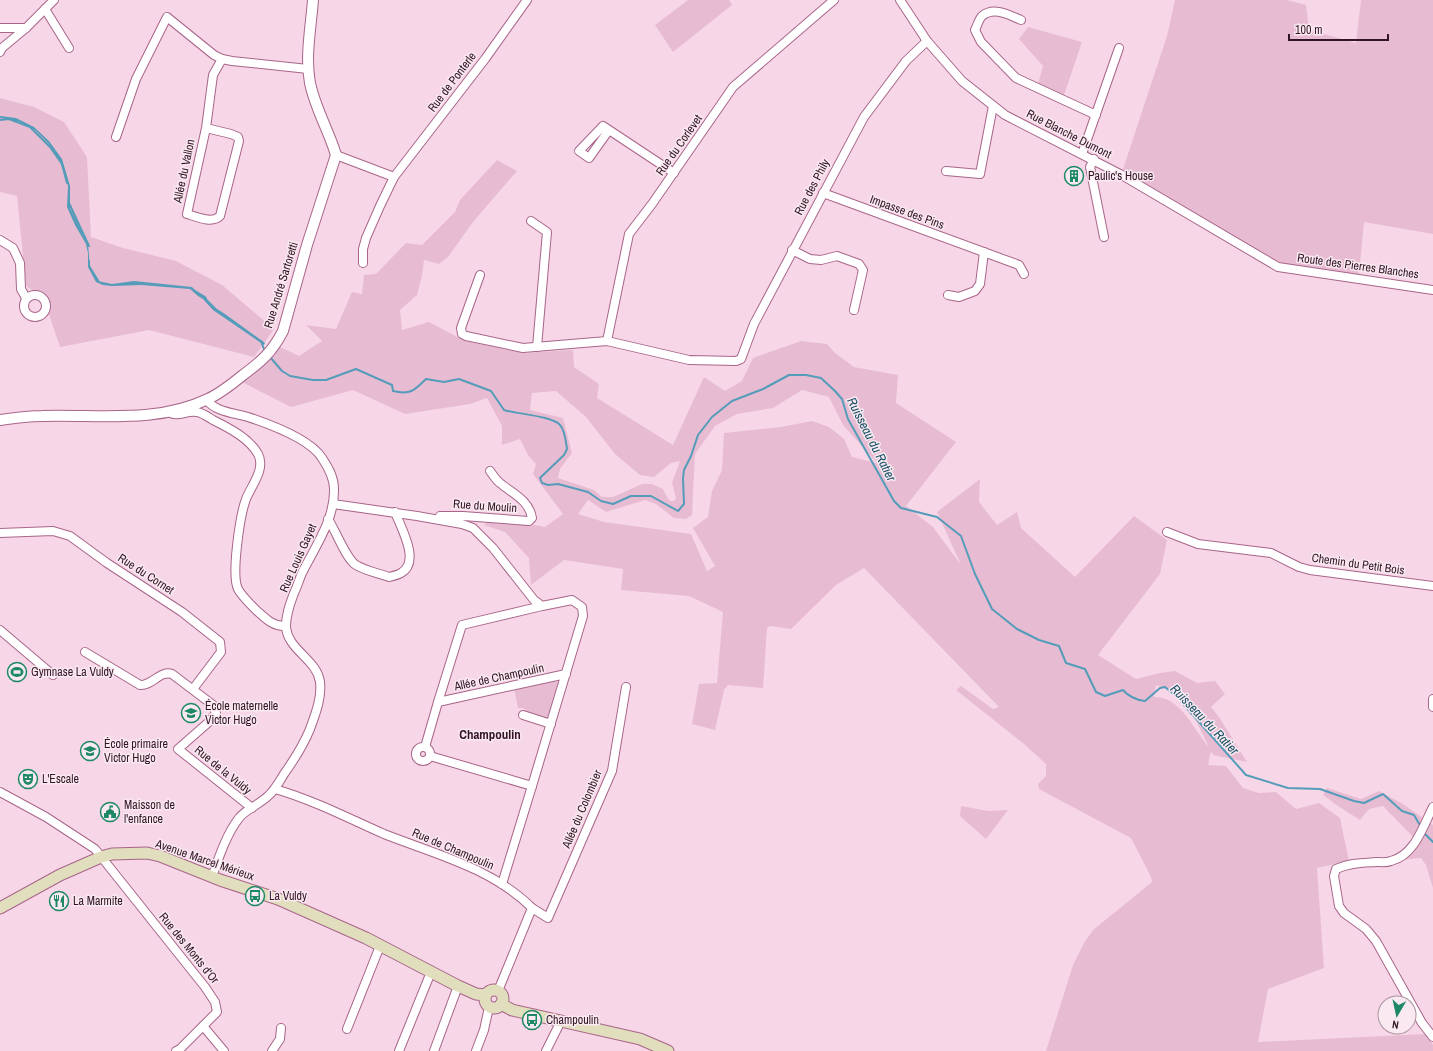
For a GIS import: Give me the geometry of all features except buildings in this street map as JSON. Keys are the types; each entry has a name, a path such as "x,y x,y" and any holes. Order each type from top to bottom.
{"main road":[{"name":"Avenue Marcel Mérieux","path":"0,908 60,875 101,857 112,854 147,853 160,856 278,899 366,938 458,986 476,994 486,995"},
{"path":"492,990 498,991 503,998 501,1004 494,1008 489,1007 485,1000 486,995 492,990"},
{"path":"501,1004 512,1010 640,1039 668,1051"}],"street":[{"path":"0,52 2,48 26,28 54,0"},
{"path":"313,0 308,69 314,95 336,155 394,177"},
{"name":"Rue de Ponterle","path":"363,263 363,249 366,238 394,177 485,59 527,0"},
{"name":"Rue du Corlevet","path":"606,342 629,234 674,173 733,87 834,0"},
{"name":"Rue Blanche Dumont","path":"900,0 927,41 962,81 1005,115 1094,159 1278,267"},
{"path":"45,9 69,48"},
{"path":"1021,20 1004,13 992,11 982,16 975,30 982,42 1016,78 1096,115"},
{"path":"116,137 136,79 167,17 214,55 222,59 308,69"},
{"path":"0,28 26,28"},
{"name":"Rue des Phily","path":"606,342 689,360 736,361 741,359 754,324 864,117 906,61 927,41"},
{"path":"1082,154 1119,48"},
{"name":"Allée du Vallon","path":"206,128 231,134 238,137 239,141 220,216 216,220 187,214 206,128 214,75 222,59"},
{"path":"946,172 980,174 993,106"},
{"path":"609,130 674,173"},
{"name":"Rue André Sartoretti","path":"0,420 42,416 138,416 168,412 207,400 218,394 267,356 276,344 283,330 307,245 336,155"},
{"path":"1094,159 1090,167 1104,236"},
{"name":"Impasse des Pins","path":"823,193 1019,265 1024,274"},
{"path":"532,221 547,232 537,347"},
{"path":"0,240 13,248 20,263 21,289 26,298"},
{"path":"792,250 810,259 821,260 837,256 859,264 863,270 854,310"},
{"path":"948,296 959,298 975,291 980,284 984,252"},
{"name":"Route des Pierres Blanches","path":"1278,267 1433,290"},
{"path":"480,275 461,328 462,334 522,348 606,342"},
{"name":"Rue Louis Gayet","path":"207,400 214,407 280,428 314,449 321,456 331,473 334,488 333,504 318,544 302,574 288,610 286,626"},
{"path":"168,412 175,415 192,412 201,413 233,430 255,449 259,456 261,464 260,470 246,499 243,510 238,547 236,580 238,590 262,616 271,623 279,627 286,626 290,641 311,664 319,677 320,682 320,696 310,728 301,748 268,796 240,816 219,856 212,876"},
{"name":"Rue du Moulin","path":"417,516 463,516 529,521 532,518 532,514 522,498 500,483 490,471"},
{"name":"Rue du Moulin","path":"333,504 395,512 462,524 473,528 493,548 534,600 542,606"},
{"path":"328,518 335,528 345,552 355,564 389,578 402,573 410,563 410,551 395,512"},
{"name":"Rue du Cornet","path":"0,533 52,531 70,536 107,563 182,612 220,642 221,652 193,689"},
{"name":"Chemin du Petit Bois","path":"1166,532 1198,544 1272,553 1299,567 1310,570 1433,586"},
{"name":"Allée de Champoulin","path":"502,884 551,724 583,616 582,607 572,600 462,625 425,747 420,748 417,751 417,758 423,762 428,760 430,756 532,786"},
{"path":"0,630 53,675"},
{"name":"Rue de la Vuldy","path":"85,652 140,685 146,685 163,674 169,673 213,705 216,713 210,721 178,749 252,808"},
{"name":"Allée de Champoulin","path":"438,702 566,674"},
{"name":"Allée du Colombier","path":"532,908 548,918 612,771 626,687"},
{"path":"1433,698 1433,707"},
{"path":"523,715 551,724"},
{"path":"425,747 429,750 430,756"},
{"name":"Rue de Champoulin","path":"274,789 297,796 384,834 461,864 502,884 532,908"},
{"path":"0,792 46,817 94,849 101,857"},
{"path":"1433,807 1420,835 1402,856 1391,862 1344,865 1336,869 1334,876 1339,906 1344,913 1366,929 1376,940 1422,1023 1433,1037"},
{"name":"Rue des Monts d'Or","path":"101,857 205,987 215,1002 217,1012 176,1051"},
{"path":"498,991 532,908"},
{"path":"347,1029 380,946"},
{"path":"398,1051 431,972"},
{"path":"434,1051 458,986"},
{"path":"476,1051 484,1030 489,1007"},
{"path":"546,1051 561,1021"},
{"path":"203,1026 224,1051"},
{"path":"272,1051 280,1039 281,1028"}],"shaded area":[{"path":"688,0 729,0 732,5 673,52 655,25"},
{"path":"1175,0 1287,0 1306,5 1309,30 1356,43 1361,0 1433,0 1433,234 1364,222 1359,275 1300,267 1279,262 1122,172 1167,36"},
{"path":"1028,27 1082,42 1064,95 1038,84 1043,66 1019,39"},
{"path":"0,98 34,107 64,122 87,157 91,237 123,248 176,261 222,285 274,329 254,357 149,330 60,347 43,297 26,286 17,196 0,192"},
{"path":"497,160 517,171 473,222 448,257 439,264 424,260 417,295 400,310 402,330 429,322 465,341 524,353 573,350 574,367 599,384 597,398 673,445 704,377 725,391 742,381 753,358 801,341 827,344 835,353 854,367 898,375 896,403 956,442 906,506 933,527 961,565 937,512 980,479 979,502 997,525 1017,512 1021,528 1075,577 1134,516 1167,540 1160,574 1098,655 1136,679 1175,671 1197,683 1215,681 1225,694 1211,707 1219,717 1247,762 1213,755 1211,751 1208,765 1226,766 1243,788 1259,793 1276,792 1296,809 1319,803 1340,818 1349,861 1317,868 1324,968 1268,989 1258,1042 1425,1034 1433,1045 1433,1051 1046,1051 1073,965 1084,943 1093,930 1152,882 1151,877 1131,838 1039,789 1038,784 1046,776 1046,764 1024,744 956,690 961,686 993,709 999,707 864,568 836,585 791,629 770,626 767,628 763,688 728,685 724,690 715,730 692,724 699,684 717,683 723,612 689,596 621,590 623,569 564,560 531,585 529,558 505,532 484,525 492,516 545,527 563,514 533,474 536,464 528,455 520,439 502,445 502,426 487,398 470,404 405,414 353,390 291,407 238,380 265,365 278,346 299,356 322,341 306,325 336,329 352,292 362,294 364,275 376,274 406,243 422,245 455,212 460,200","holes":["802,390 829,397 843,425 877,463 852,457 844,439 829,427 812,421 781,427 724,433 722,470 712,491 708,517 693,528 715,566 707,571 691,534 604,522 578,514 588,500 606,512 645,500 656,504 674,518 686,519 692,515 695,454 715,426 737,414 773,408","556,391 586,417 615,454 640,475 654,477 671,463 680,461 672,483 676,498 674,501 670,501 663,489 652,484 642,484 613,497 602,497 594,490 558,478 560,469 572,453 563,418 530,410 532,393","1156,685 1184,696 1209,747 1179,708 1164,698 1154,697"]},
{"path":"554,680 559,684 548,719 531,715 523,708 518,708 514,688"},
{"path":"1327,788 1361,799 1379,791 1403,804 1433,825 1433,888 1426,865 1421,858 1401,860 1418,842 1383,806 1369,809 1360,820 1323,795"},
{"path":"961,806 988,811 1008,810 986,839 960,816"}],"water":[{"path":"0,116 16,118 34,127 49,141 62,159 70,186 70,208 88,244 90,267 98,281 112,284 134,281 192,287 217,309 265,343 264,345 213,310 203,299 190,289 141,285 112,286 103,285 96,282 88,267 88,253 86,244 67,207 68,186 60,161 48,143 35,130 20,122 0,118"}],"waterway":[{"name":"Ruisseau du Ratier","path":"0,120 9,119 30,127 50,147 62,164 67,183"},
{"name":"Ruisseau du Ratier","path":"69,203 89,246"},
{"name":"Ruisseau du Ratier","path":"89,261 89,266 99,282"},
{"name":"Ruisseau du Ratier","path":"195,291 206,299"},
{"name":"Ruisseau du Ratier","path":"261,341 265,352"},
{"name":"Ruisseau du Ratier","path":"270,357 282,371 290,376 313,380 326,380 356,369 392,385 393,391 399,392 411,391 426,379 444,382 459,379 491,391 504,410 550,419 562,427 567,449 564,455 540,478 542,483 548,485 558,484 588,492 601,501 613,504 631,496 651,496 678,511 684,504 684,470 691,456 698,435 712,417 732,401 763,389 789,375 806,375 821,378 842,399 848,419 894,501 901,508 937,517 961,536 975,574 992,609 1017,629 1039,640 1059,646 1066,663 1085,669 1096,692 1105,696 1123,690 1133,698 1145,701 1160,688 1165,687 1176,696 1246,775 1288,788 1320,789 1364,803 1383,794 1402,811 1414,815 1421,827"},
{"name":"Ruisseau du Ratier","path":"1424,833 1433,842"}],"place":[{"name":"Paulic's House","path":"1074,176"},
{"name":"Gymnase La Vuldy","path":"17,672"},
{"name":"École maternelle Victor Hugo","path":"191,713"},
{"name":"École primaire Victor Hugo","path":"90,751"},
{"name":"L'Escale","path":"28,779"},
{"name":"Maisson de l'enfance","path":"110,812"},
{"name":"La Vuldy","path":"255,896"},
{"name":"La Marmite","path":"59,901"},
{"name":"Champoulin","path":"532,1020"}],"district":[{"name":"Champoulin","path":"490,734"}]}
